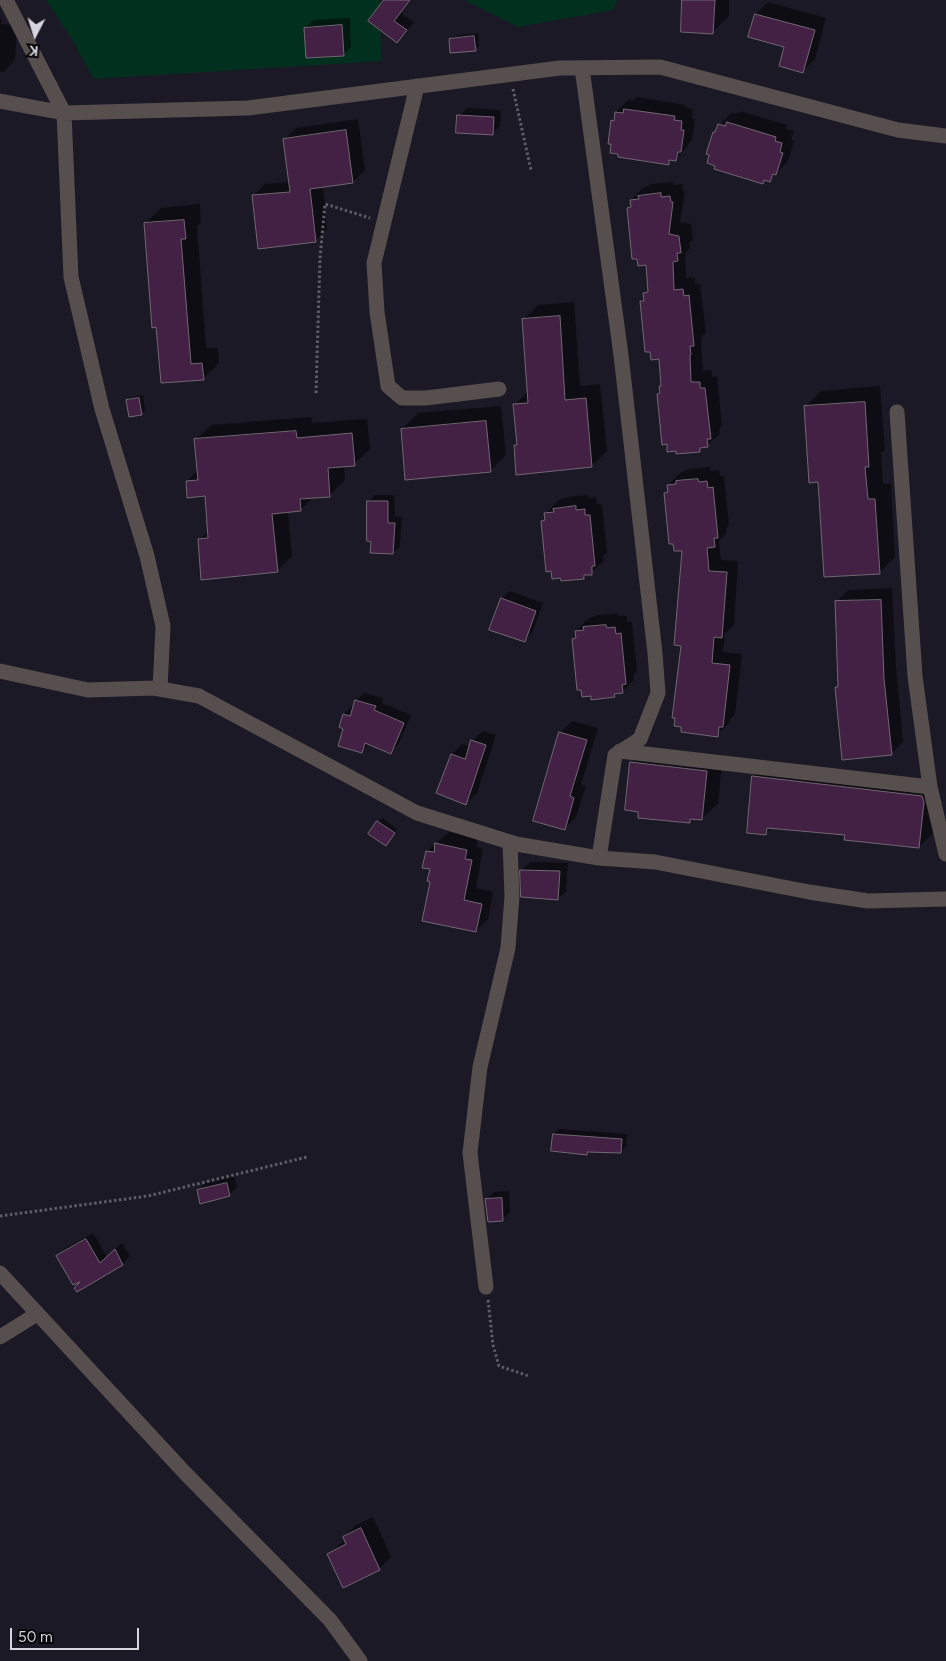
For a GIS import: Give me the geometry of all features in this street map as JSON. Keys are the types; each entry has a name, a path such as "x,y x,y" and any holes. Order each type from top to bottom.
{"street":[{"path":"6,0 64,113 71,277 102,410 147,556 163,626 160,689"},
{"path":"0,101 64,113 248,108 560,68 660,68 898,130 946,136"},
{"path":"582,68 621,355 656,653 658,693 640,739 615,755 599,858"},
{"path":"417,86 409,124 382,222 374,263 377,312 388,386 402,398 426,398 499,389"},
{"path":"897,412 915,676 930,787 946,854"},
{"path":"0,671 88,690 160,689 199,696 417,813 510,842 599,858 655,862 809,892 868,901 946,899"},
{"path":"620,751 930,787"},
{"path":"486,1287 470,1153 480,1067 508,948 512,896 510,842"},
{"path":"0,1273 185,1473 330,1620 356,1661"},
{"path":"0,1337 37,1314"}],"path":[{"path":"510,74 530,170"},
{"path":"316,393 320,258 325,204 382,222"},
{"path":"0,1216 148,1196 307,1157"},
{"path":"486,1287 489,1320 499,1366 528,1376"}],"green space":[{"path":"46,0 380,0 381,61 93,79 73,41"},
{"path":"464,0 617,0 613,10 518,27"}],"building":[{"path":"384,0 410,0 394,21 407,30 397,43 368,21"},
{"path":"682,0 715,0 713,34 681,32"},
{"path":"755,14 815,30 803,73 779,66 784,47 748,37"},
{"path":"342,25 344,56 306,58 304,28"},
{"path":"474,36 476,51 450,53 449,39"},
{"path":"624,109 675,116 674,120 682,121 681,130 684,130 681,152 678,152 676,161 669,160 669,165 618,157 618,154 610,153 611,144 608,144 611,120 614,121 615,112 623,113"},
{"path":"457,115 494,117 493,135 456,133"},
{"path":"727,122 776,137 775,141 782,143 780,152 783,153 776,175 773,174 770,182 764,180 763,184 714,169 715,166 707,163 709,155 706,154 713,132 715,132 718,124 725,126"},
{"path":"346,130 353,183 310,189 316,242 258,249 252,195 290,192 283,139"},
{"path":"661,193 661,197 670,196 671,202 673,202 669,234 679,236 681,253 677,253 678,261 673,262 674,290 683,289 684,296 689,295 694,346 690,346 691,382 700,382 700,388 705,388 711,439 707,439 708,447 700,448 700,452 676,454 676,451 667,452 667,444 662,445 657,394 660,393 659,386 661,386 659,359 651,360 650,352 645,352 640,301 644,301 643,293 648,292 646,265 638,266 637,259 632,259 627,208 631,207 630,200 639,199 638,196"},
{"path":"184,220 186,239 181,239 191,364 202,363 204,380 161,383 156,327 152,328 144,223"},
{"path":"560,316 565,400 586,398 592,467 516,475 514,445 517,445 513,404 528,403 522,319"},
{"path":"139,398 142,415 129,417 126,400"},
{"path":"865,402 869,467 865,467 868,499 875,499 880,574 824,577 818,482 809,483 804,406"},
{"path":"486,421 491,472 405,480 401,429"},
{"path":"296,431 297,438 352,433 355,466 328,468 330,497 300,499 301,511 272,514 278,572 201,580 198,539 208,538 205,496 187,498 186,481 198,480 194,439"},
{"path":"698,479 699,482 707,481 708,488 713,487 718,538 714,538 715,547 707,548 709,571 727,572 722,638 714,637 712,663 730,665 723,727 719,727 718,737 681,732 681,727 674,726 675,718 672,718 681,646 674,645 682,551 674,551 673,544 669,544 664,493 668,492 667,485 676,484 676,481"},
{"path":"367,501 388,501 388,523 395,523 393,554 370,553 371,542 367,541"},
{"path":"576,506 576,510 585,509 585,515 590,515 595,566 592,566 592,575 584,575 584,579 561,581 560,578 552,579 551,571 546,572 541,521 545,520 544,513 554,512 553,509"},
{"path":"501,598 536,611 525,642 489,630"},
{"path":"881,600 884,679 892,755 842,760 835,687 838,687 835,601"},
{"path":"606,625 607,628 615,627 616,634 621,633 626,684 622,685 623,693 614,694 615,697 591,700 591,696 582,697 581,690 577,690 572,639 576,638 575,631 584,630 583,627"},
{"path":"355,700 376,706 374,710 404,723 391,754 365,743 362,753 338,746 343,729 339,727 343,714 350,716"},
{"path":"559,732 587,740 570,796 574,798 565,830 533,821"},
{"path":"471,740 486,745 466,805 436,793 451,754 465,759"},
{"path":"630,762 707,771 702,820 690,819 690,823 638,818 638,812 625,810"},
{"path":"752,776 922,796 924,802 919,848 844,840 845,835 767,828 766,835 747,833"},
{"path":"377,821 395,833 386,846 368,834"},
{"path":"435,843 467,850 465,859 472,860 464,900 482,904 476,932 422,921 430,882 427,881 430,869 422,868 426,851 434,852"},
{"path":"520,870 560,871 558,900 521,897"},
{"path":"553,1134 622,1139 621,1153 587,1152 587,1155 551,1151"},
{"path":"227,1183 230,1196 200,1204 197,1190"},
{"path":"502,1198 503,1221 488,1222 485,1199"},
{"path":"86,1239 100,1263 115,1249 123,1265 77,1292 74,1288 80,1282 73,1285 56,1256"},
{"path":"361,1528 380,1570 343,1588 327,1554 346,1544 343,1537"}]}
